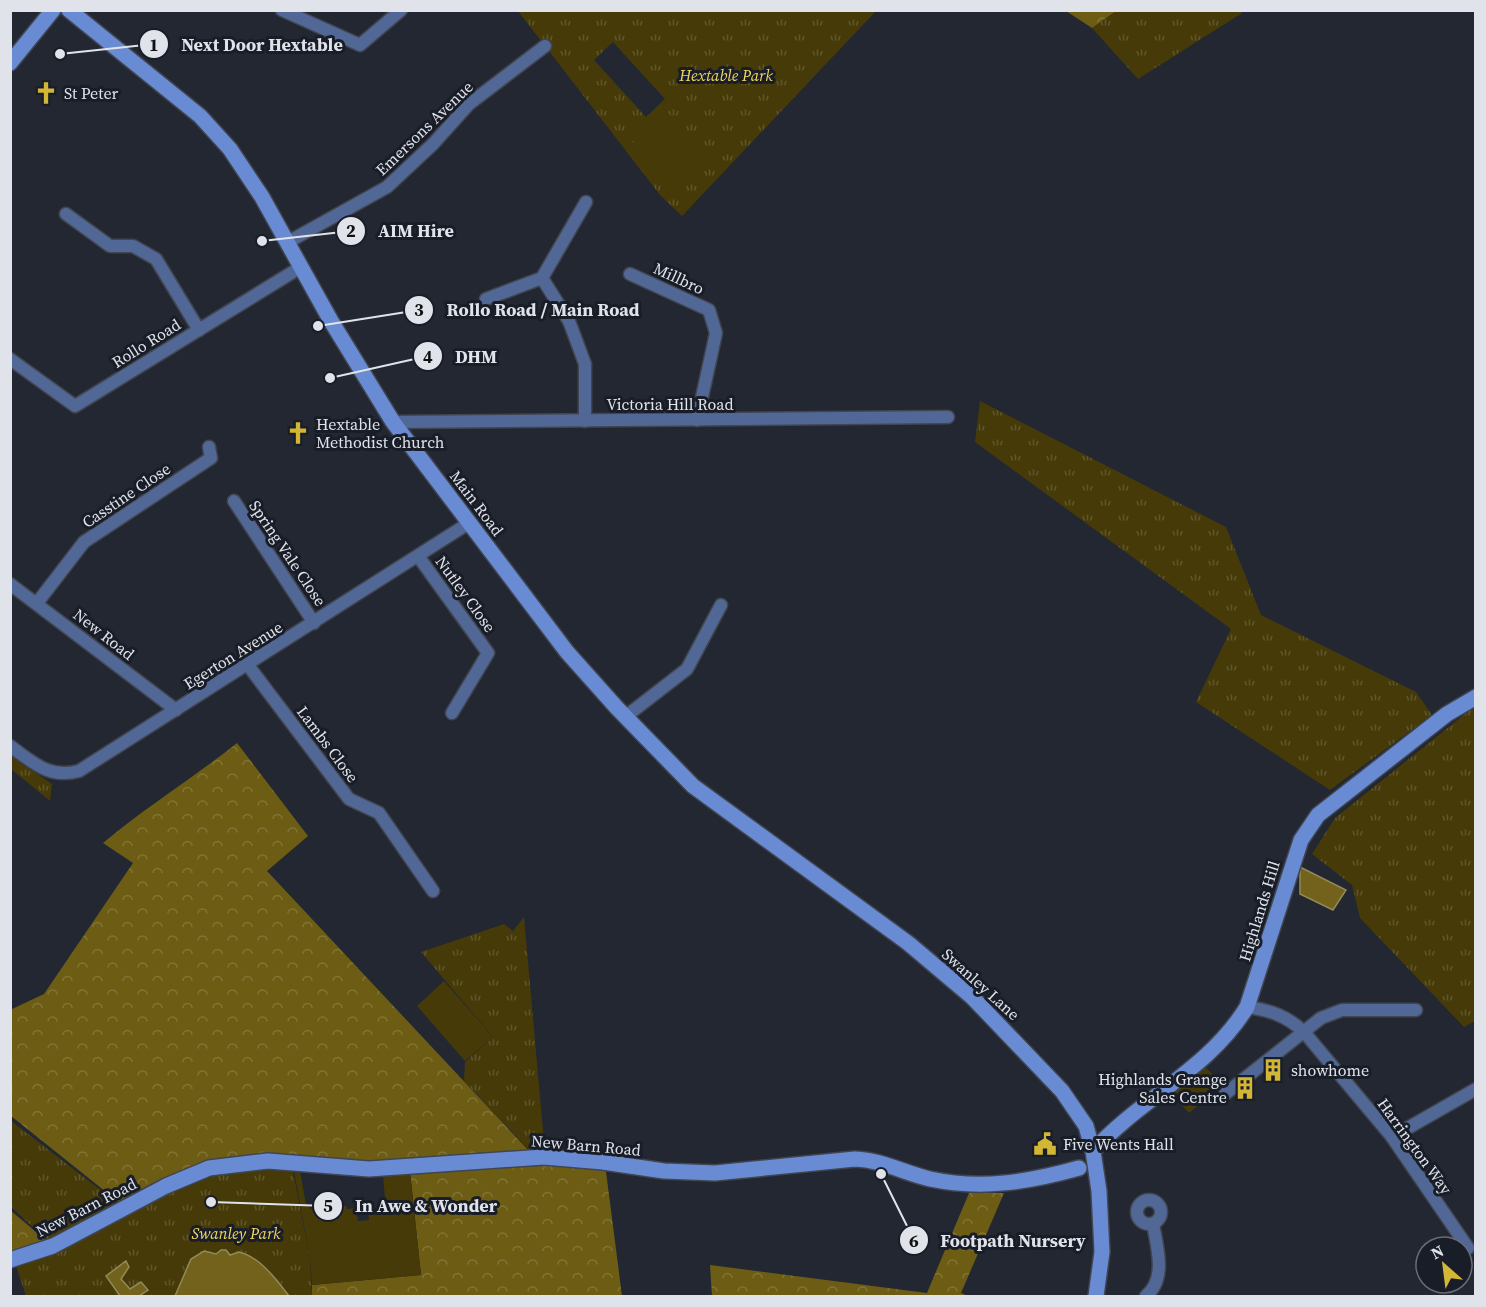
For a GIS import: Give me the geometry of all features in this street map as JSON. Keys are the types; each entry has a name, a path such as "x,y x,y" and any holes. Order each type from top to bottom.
{"street":[{"path":"10,63 53,10"},
{"name":"Main Road","path":"69,10 200,116 247,171 331,321 393,422 567,652 625,717 693,786"},
{"path":"282,10 360,45 401,10"},
{"name":"Emersons Avenue","path":"288,242 387,187 433,144 469,104 544,46"},
{"path":"486,299 543,278 586,202"},
{"path":"66,214 93,225 110,246 133,246 156,259 199,330"},
{"name":"Rollo Road","path":"10,359 75,406 301,267"},
{"name":"Millbro","path":"630,274 709,310 716,333 697,420"},
{"path":"543,278 569,321 585,364 585,421"},
{"name":"Victoria Hill Road","path":"393,422 948,417"},
{"name":"Casstine Close","path":"37,603 84,543 211,458 209,447"},
{"name":"Spring Vale Close","path":"234,501 314,623"},
{"name":"Egerton Avenue","path":"10,746 36,765 62,775 79,771 469,523"},
{"name":"Nutley Close","path":"418,556 488,654 452,713"},
{"name":"New Road","path":"10,584 176,710"},
{"path":"625,717 687,669 721,604"},
{"name":"Lambs Close","path":"247,664 349,800 379,813 433,891"},
{"name":"Highlands Hill","path":"1094,1151 1110,1132 1179,1079 1222,1041 1247,1007 1301,840 1318,815 1447,714 1476,696"},
{"name":"Swanley Lane","path":"693,786 908,943 972,997 1062,1091 1086,1126 1094,1151 1099,1191 1102,1252 1096,1296"},
{"name":"Harrington Way","path":"1247,1007 1270,1010 1292,1021 1304,1032 1392,1137 1459,1235"},
{"path":"1225,1094 1321,1018 1342,1010 1416,1010"},
{"path":"1392,1137 1476,1089"},
{"name":"New Barn Road","path":"10,1260 53,1246 166,1186 209,1168 268,1161 369,1169 544,1157 603,1162 664,1171 715,1173 855,1159 873,1160 929,1178 978,1186 1040,1179 1079,1168 1094,1151"},
{"path":"1146,1296 1150,1293 1159,1274 1152,1224"}],"green space":[{"path":"1241,10 1242,13 1138,79 1092,28 1116,11"},
{"name":"Hextable Park","path":"518,11 876,11 682,216 660,195","holes":["613,42 665,99 646,117 594,60"]},
{"path":"1066,11 1116,11 1092,28"},
{"path":"666,111 707,153 666,192 626,149"},
{"path":"980,401 1226,527 1261,615 1416,692 1432,715 1330,790 1196,702 1231,629 975,442"},
{"path":"1475,706 1475,1021 1464,1027 1360,918 1352,885 1312,854 1335,818"},
{"path":"237,743 308,836 267,871 531,1153 393,1165 238,1160 121,1204 11,1116 10,1010 44,994 133,863 103,843"},
{"path":"11,756 52,784 50,801 11,769"},
{"path":"524,917 545,1153 532,1153 464,1081 465,1062 493,1037 421,952 504,924 513,931"},
{"path":"444,981 493,1037 465,1061 417,1006"},
{"path":"1204,1065 1222,1085 1189,1113 1170,1093"},
{"path":"10,1120 120,1205 50,1243 11,1207"},
{"path":"532,1160 605,1164 622,1296 312,1296 312,1285 421,1275 410,1171"},
{"name":"Swanley Park","path":"292,1166 310,1258 312,1296 26,1296 16,1266 72,1242 169,1188 213,1172"},
{"path":"293,1166 300,1171 306,1204 322,1219 339,1219 340,1206 346,1206 347,1209 356,1208 358,1221 369,1220 368,1214 386,1212 383,1175 410,1173 421,1275 312,1285 310,1258"},
{"path":"969,1193 1004,1193 961,1293 968,1296 712,1296 710,1265 927,1293"},
{"path":"10,1210 49,1243 11,1255"}],"shaded area":[{"path":"1300,867 1346,890 1333,910 1300,894"},
{"path":"221,1250 226,1250 230,1255 239,1252 254,1259 267,1270 289,1296 175,1296 191,1259 204,1251 216,1254"},
{"path":"126,1261 129,1267 121,1279 130,1289 141,1282 148,1290 139,1296 120,1296 106,1276"}],"place":[{"name":"Next Door Hextable","path":"60,54"},
{"name":"St Peter","path":"46,93"},
{"name":"AIM Hire","path":"262,241"},
{"name":"Rollo Road / Main Road","path":"318,326"},
{"name":"DHM","path":"330,378"},
{"name":"Hextable Methodist Church","path":"298,433"},
{"name":"showhome","path":"1273,1070"},
{"name":"Highlands Grange Sales Centre","path":"1245,1088"},
{"name":"Five Wents Hall","path":"1045,1144"},
{"name":"Footpath Nursery","path":"881,1174"},
{"name":"In Awe & Wonder","path":"211,1202"}]}
